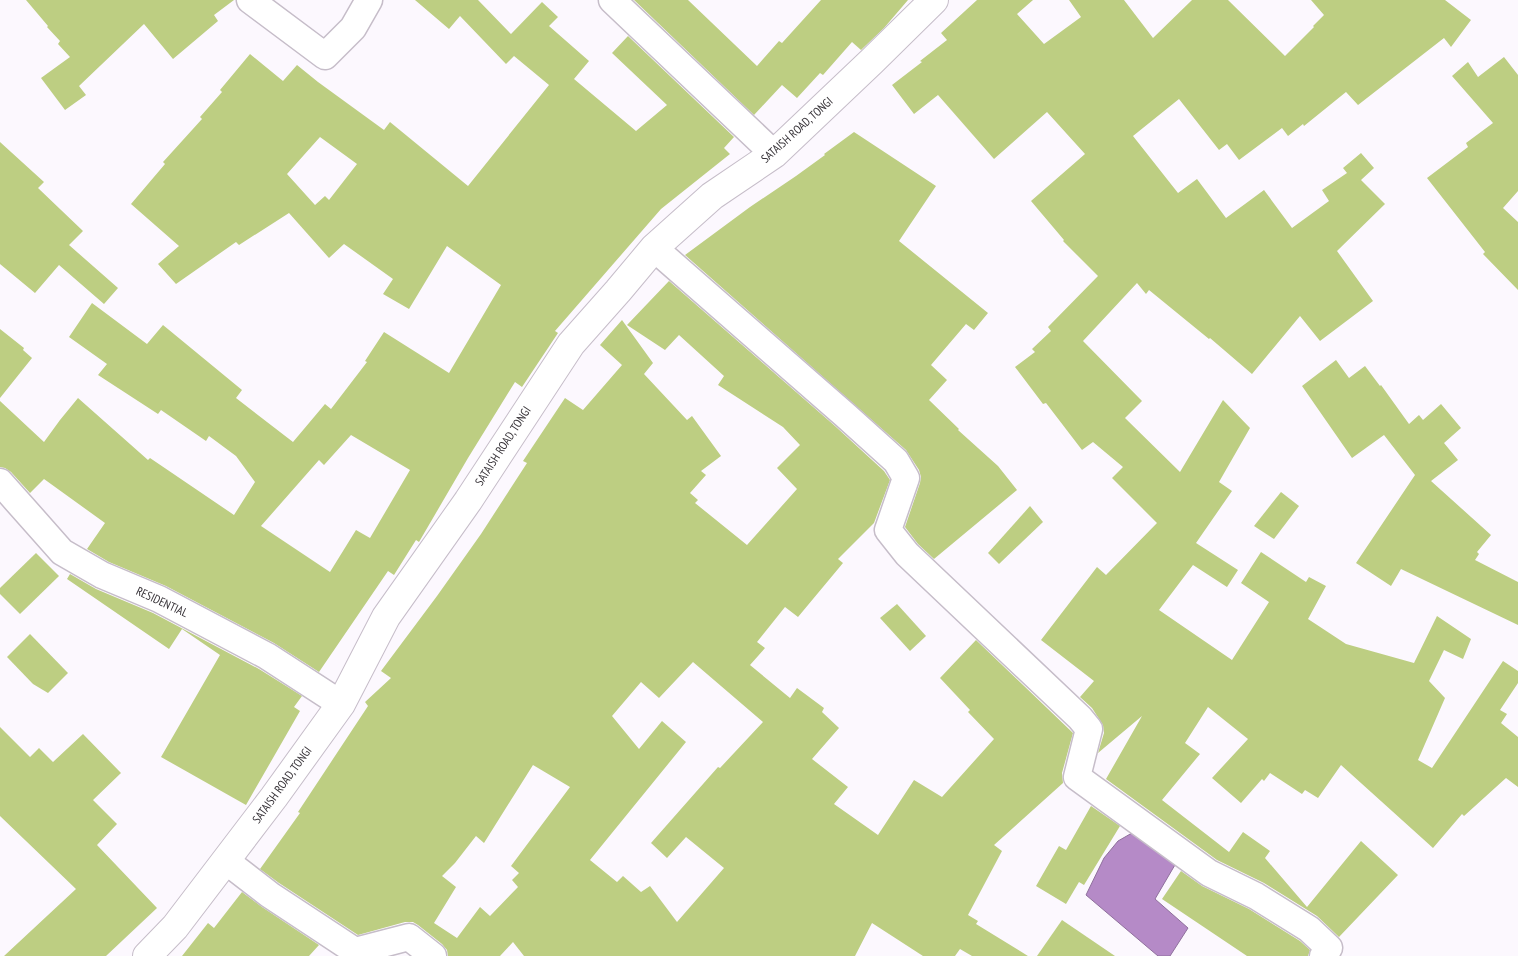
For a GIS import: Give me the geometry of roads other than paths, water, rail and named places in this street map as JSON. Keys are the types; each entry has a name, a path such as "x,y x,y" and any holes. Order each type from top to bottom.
{"street":[{"path":"250,0 325,56 353,28 369,0"},
{"path":"612,0 774,154"},
{"name":"SATAISH ROAD, TONGI","path":"147,956 176,927 341,704 386,617 468,501 571,344 654,248 712,196 774,154 934,0"},
{"path":"654,248 846,414 896,461 906,478 888,530 908,554 1080,718 1089,729 1077,777 1209,873 1256,896 1310,929 1329,948 1324,956"},
{"name":"RESIDENTIAL","path":"0,482 62,552 102,575 159,599 267,656 341,704"},
{"path":"226,861 270,895 355,951 409,937 433,956"}]}
